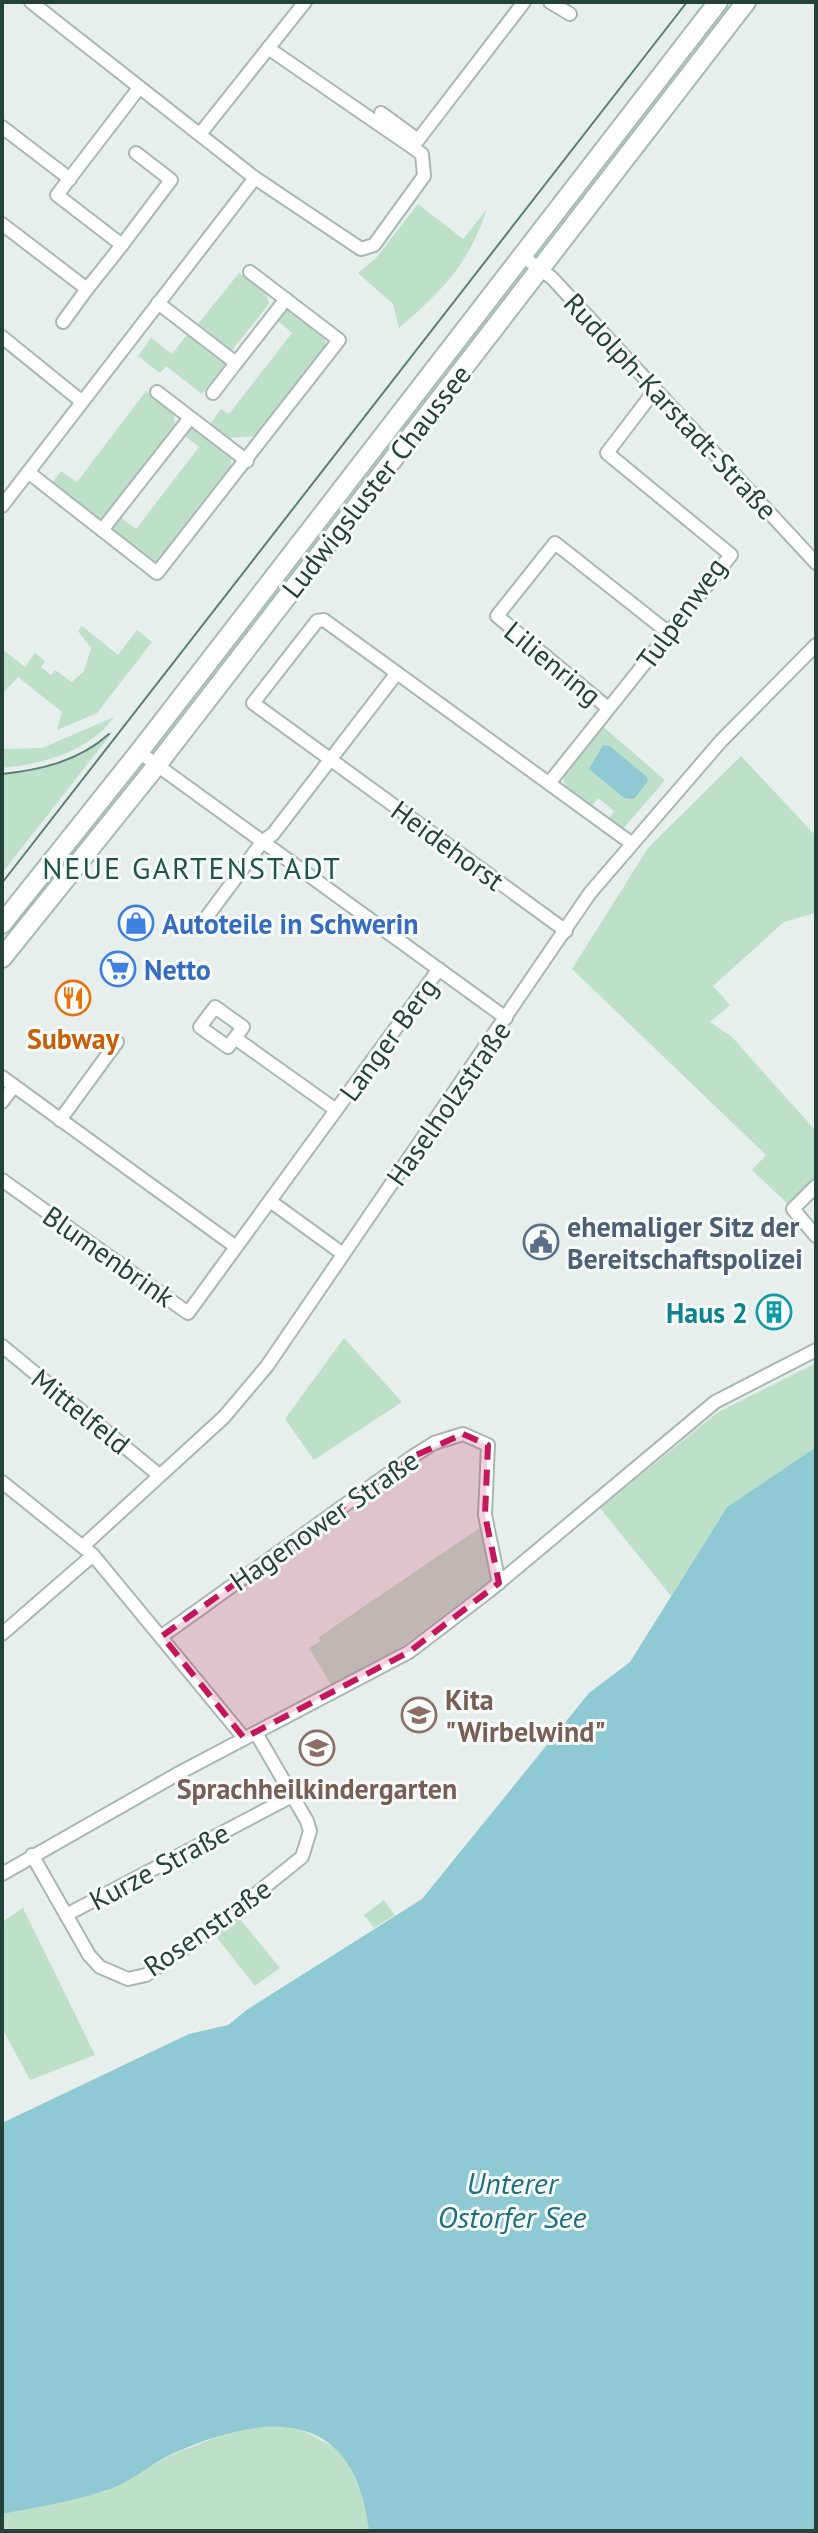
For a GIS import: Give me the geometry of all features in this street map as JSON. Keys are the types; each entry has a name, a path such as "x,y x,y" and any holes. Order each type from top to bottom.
{"street":[{"path":"31,2 255,178 361,249 374,245 424,176 422,154 268,48"},
{"path":"200,134 305,2"},
{"path":"381,113 418,140 524,2"},
{"path":"550,2 570,14"},
{"name":"Ludwigsluster Chaussee","path":"2,924 139,752 718,2"},
{"name":"Ludwigsluster Chaussee","path":"4,950 157,765 746,2"},
{"path":"122,245 57,195 139,88"},
{"path":"2,127 70,179"},
{"path":"63,322 171,180 136,153"},
{"path":"2,506 255,178"},
{"path":"2,224 87,289"},
{"name":"Rudolph-Karstadt-Straße","path":"521,255 539,268 816,563"},
{"path":"28,472 157,573 339,340 250,272"},
{"path":"213,393 286,299"},
{"path":"158,303 236,363"},
{"path":"2,337 81,401"},
{"name":"Tulpenweg","path":"550,782 731,555 607,453 655,390"},
{"path":"157,392 247,461"},
{"path":"102,530 190,418"},
{"name":"Lilienring","path":"608,708 497,616 555,543 669,633"},
{"name":"Heidehorst","path":"550,782 324,620 317,621 253,703 566,931"},
{"name":"Haselholzstraße","path":"2,1634 88,1551 159,1475 224,1417 267,1366 566,931 631,843 721,741 816,645"},
{"path":"203,922 263,841 273,834 397,673"},
{"name":"Langer Berg","path":"139,752 506,1018"},
{"path":"550,782 631,843"},
{"name":"Langer Berg","path":"270,1201 439,969"},
{"name":"Langer Berg","path":"235,1038 336,1110"},
{"path":"60,1120 117,1042"},
{"path":"2,1077 236,1247"},
{"path":"2,1102 14,1086"},
{"name":"Blumenbrink","path":"2,1180 188,1313 270,1201"},
{"path":"816,1186 793,1209 816,1236"},
{"path":"270,1201 343,1254"},
{"name":"Mittelfeld","path":"2,1346 159,1475"},
{"path":"2,1874 409,1652 499,1583 715,1402 816,1350"},
{"name":"Hagenower Straße","path":"162,1636 412,1457 434,1443 463,1434 488,1445 485,1515 499,1583"},
{"path":"2,1482 88,1551 250,1736"},
{"name":"Rosenstraße","path":"32,1855 100,1967 128,1979 146,1975 222,1923 302,1857 310,1831 294,1795 250,1736"},
{"name":"Kurze Straße","path":"66,1915 294,1795"}],"highlighted area":[{"path":"463,1434 488,1445 485,1515 499,1583 409,1652 244,1738 162,1636 412,1457"}],"green space":[{"path":"418,204 463,239 487,209 471,246 452,275 399,328 393,304 358,273 376,258"},
{"path":"239,273 266,293 269,304 232,350 198,324"},
{"path":"286,307 324,335 326,348 259,436 229,438 210,424 221,409 229,414 292,333 277,320"},
{"path":"189,332 226,363 202,394 166,366 160,373 138,356 151,338 172,354"},
{"path":"146,391 173,412 176,428 101,521 52,483 61,471 77,482"},
{"path":"192,425 230,455 232,469 159,561 150,561 112,530 121,518 136,529 199,447 185,436"},
{"path":"82,626 118,655 137,630 152,642 97,713 57,730 62,712 18,677 2,694 2,649 25,667 35,653 45,661 41,667 51,675 55,670 72,682 84,671 91,648 78,631"},
{"path":"114,717 92,739 64,754 2,768 2,749 42,748"},
{"path":"601,725 665,780 623,829 609,819 614,811 598,798 592,806 565,786 563,774"},
{"path":"115,729 2,873 2,774 33,769 76,755"},
{"path":"741,756 816,836 815,913 784,922 713,986 730,1005 710,1022 731,1036 816,1131 816,1191 793,1209 752,1170 766,1155 572,969 648,848"},
{"path":"344,1338 402,1402 314,1460 285,1419"},
{"path":"816,1363 816,1447 727,1507 671,1596 600,1508 718,1412"},
{"path":"487,1523 497,1575 403,1646 332,1686 309,1648 320,1641 319,1637"},
{"path":"384,1900 395,1915 374,1928 364,1915"},
{"path":"23,1908 95,2055 30,2080 2,2028 2,1922"},
{"path":"234,1912 280,1968 255,1986 211,1930"},
{"path":"243,2427 296,2427 343,2452 365,2500 369,2531 2,2531 2,2514 106,2491 173,2454"}],"water":[{"path":"603,745 610,746 647,777 648,781 634,799 624,798 589,769"},
{"name":"Unterer Ostorfer See","path":"816,1447 816,2531 369,2531 360,2491 346,2461 326,2441 302,2430 273,2427 242,2430 209,2439 174,2453 122,2484 104,2491 2,2514 2,2123 189,2034 228,2025 248,2009 422,1899 589,1693 630,1662 727,1507"}],"tram line":[{"path":"2,883 687,2"},
{"path":"2,774 59,763 85,751 109,734"}],"place":[{"name":"Autoteile in Schwerin","path":"136,923"},
{"name":"Netto","path":"118,969"},
{"name":"Subway","path":"73,998"},
{"name":"ehemaliger Sitz der Bereitschaftspolizei","path":"541,1242"},
{"name":"Haus 2","path":"774,1312"},
{"name":"Kita \"Wirbelwind\"","path":"419,1715"},
{"name":"Sprachheilkindergarten","path":"317,1748"}],"district":[{"name":"NEUE GARTENSTADT","path":"192,867"}]}
